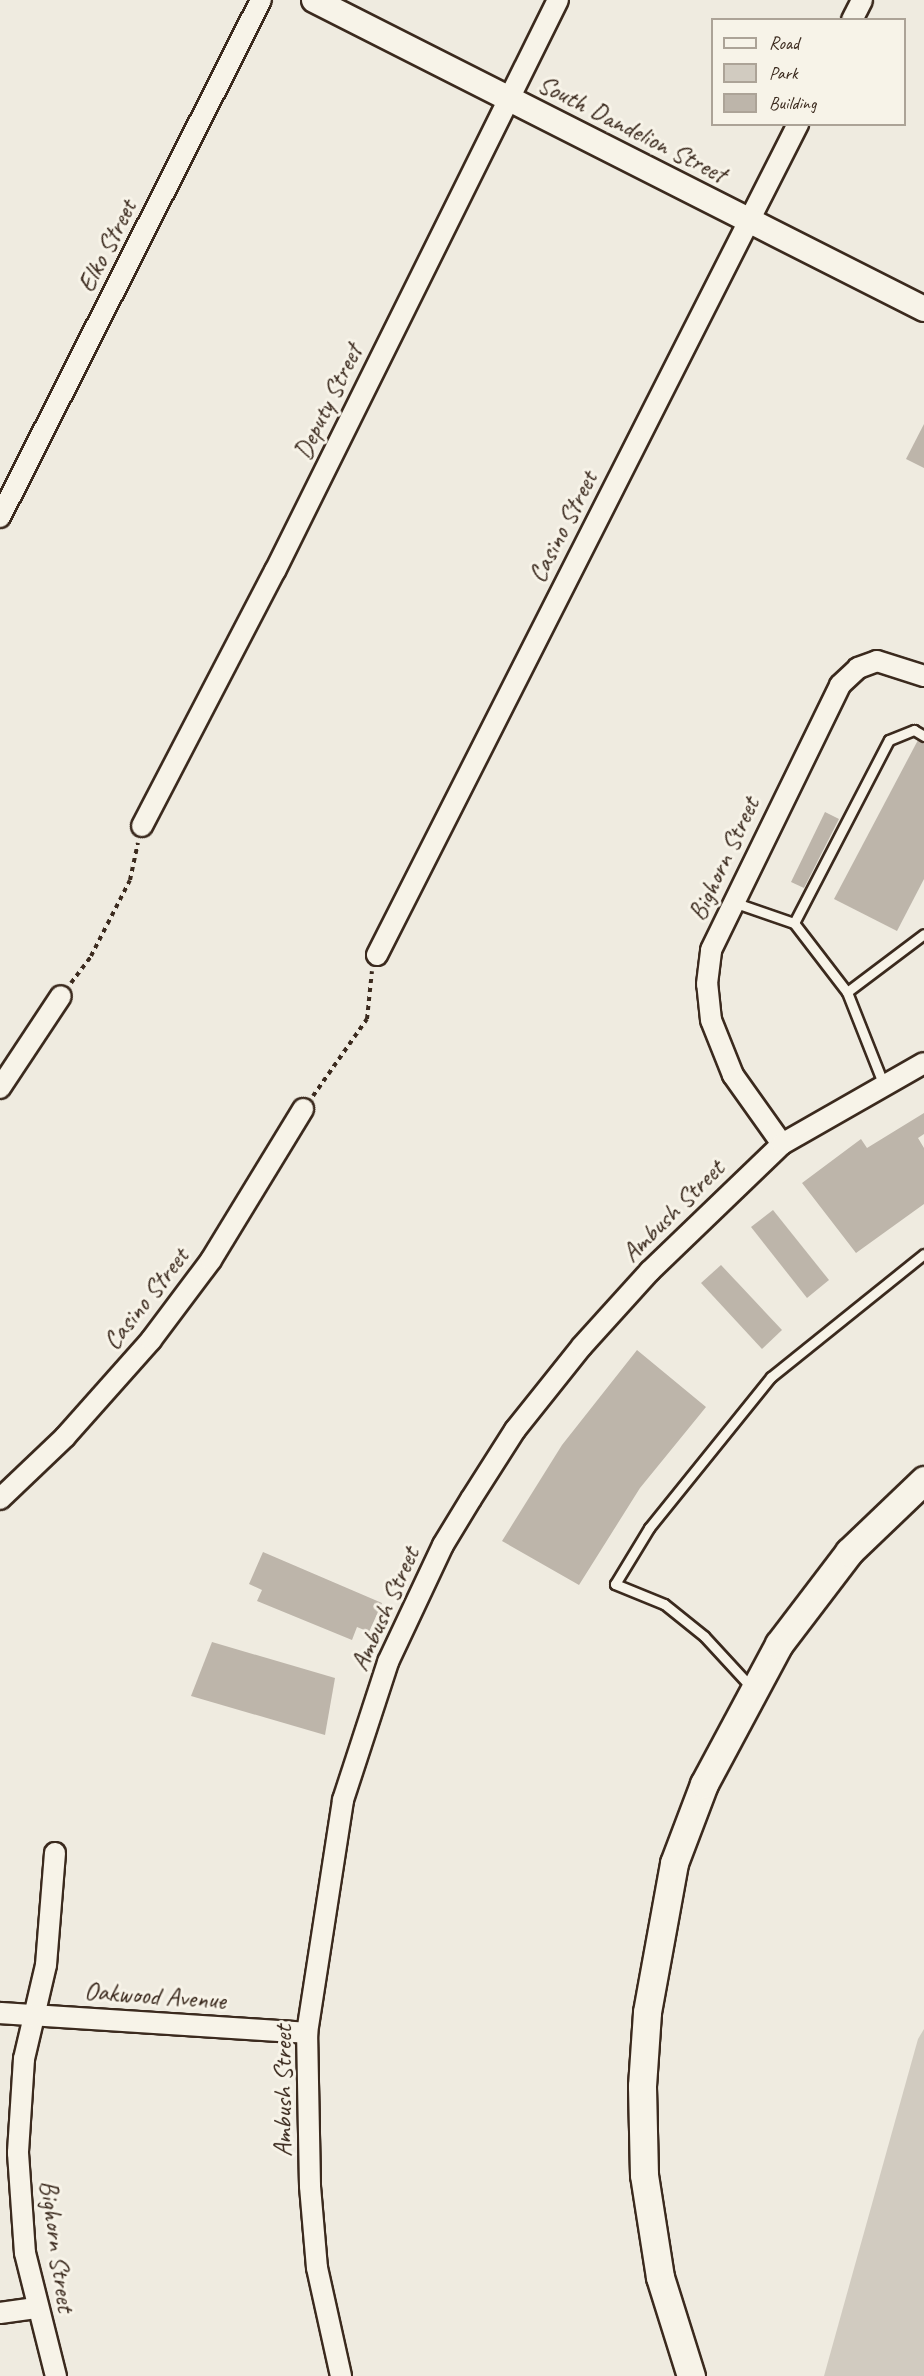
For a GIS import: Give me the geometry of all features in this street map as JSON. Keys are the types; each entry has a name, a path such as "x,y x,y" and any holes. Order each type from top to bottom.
{"main road":[{"path":"691,2376 651,2233 642,2086 647,2012 674,1863 704,1784 753,1689 802,1611 849,1552 924,1480"}],"street":[{"name":"Elko Street","path":"0,517 261,0"},
{"name":"South Dandelion Street","path":"314,0 924,309"},
{"name":"Deputy Street","path":"142,826 275,571 558,0"},
{"path":"853,18 862,0"},
{"name":"Casino Street","path":"377,955 797,126"},
{"name":"Bighorn Street","path":"782,1144 733,1075 711,1020 706,984 711,950 732,902 840,685 858,668 877,661 924,676"},
{"path":"0,1088 61,996"},
{"name":"Ambush Street","path":"341,2376 317,2268 310,2186 307,2033 328,1878 360,1737 388,1662 443,1545 515,1430 582,1346 674,1247 782,1144 883,1083 924,1063"},
{"name":"Casino Street","path":"0,1499 65,1437 151,1341 211,1260 303,1108"},
{"name":"Bighorn Street","path":"55,1853 46,1965 24,2059 18,2153 25,2253 36,2308 56,2376"},
{"name":"Oakwood Avenue","path":"0,2013 307,2033"},
{"path":"0,2313 36,2308"}],"lane":[{"path":"794,923 889,740 914,730 924,736"},
{"path":"732,902 794,923 847,992 883,1083"},
{"path":"847,992 924,934"},
{"path":"753,1689 704,1636 664,1605 615,1584 649,1528 771,1377 924,1254"}],"path":[{"path":"61,996 91,956 130,880 142,826"},
{"path":"303,1108 367,1019 377,955"}],"green space":[{"path":"924,2029 924,2376 824,2376 918,2039"}],"building":[{"path":"924,424 924,468 906,459"},
{"path":"918,740 924,743 924,879 897,931 834,899"},
{"path":"825,812 839,819 804,888 791,882"},
{"path":"924,1113 924,1134 918,1138 924,1148 924,1204 856,1253 802,1183 861,1139 867,1148"},
{"path":"773,1210 829,1280 807,1298 751,1227"},
{"path":"721,1265 782,1330 762,1349 701,1283"},
{"path":"637,1350 706,1407 640,1488 579,1585 502,1541 562,1445"},
{"path":"263,1552 382,1603 369,1632 357,1627 352,1640 257,1601 262,1590 249,1584"},
{"path":"212,1642 335,1678 325,1735 191,1696"}]}
